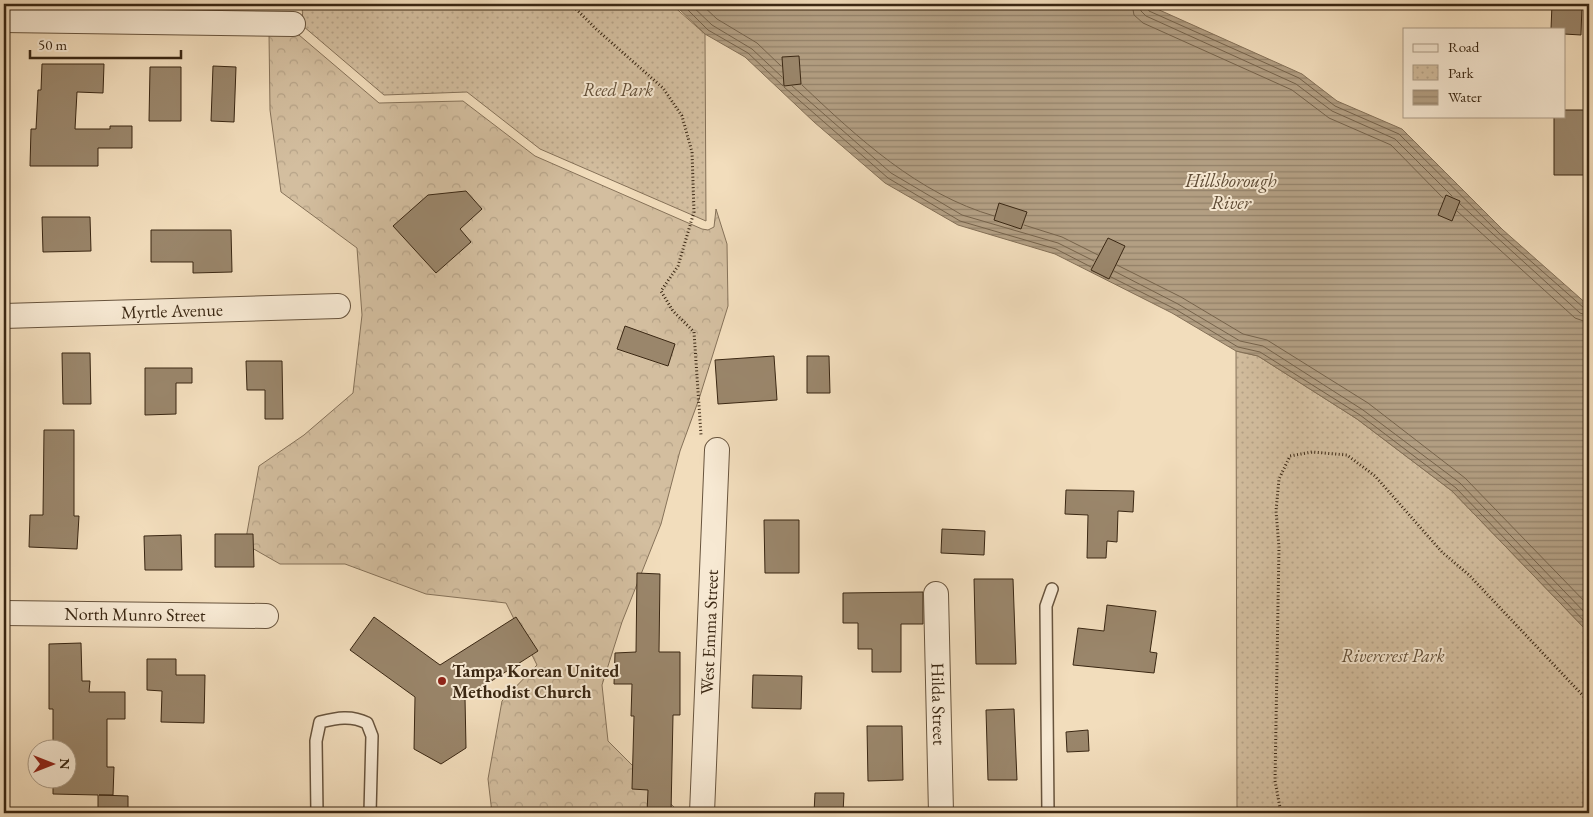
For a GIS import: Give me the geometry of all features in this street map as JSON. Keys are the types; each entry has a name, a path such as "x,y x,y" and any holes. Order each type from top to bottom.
{"street":[{"path":"4,20 294,24"},
{"name":"Myrtle Avenue","path":"4,316 338,306"},
{"name":"West Emma Street","path":"702,813 717,450"},
{"name":"Hilda Street","path":"936,594 941,813"},
{"name":"North Munro Street","path":"4,613 266,616"}],"lane":[{"path":"1048,813 1046,606 1052,589"},
{"path":"316,813 316,741 320,722 340,717 357,718 367,722 372,736 370,813"}],"path":[{"path":"571,4 596,29 663,88 682,116 692,152 694,212 678,266 660,291 673,311 694,332 701,438 717,450"},
{"path":"1281,813 1274,781 1279,547 1276,511 1279,479 1290,456 1312,452 1347,455 1375,476 1442,552 1469,575 1589,702"}],"green space":[{"name":"Reed Park","path":"302,4 671,4 705,34 706,221 540,149 467,92 384,95 303,26"},
{"path":"269,34 299,35 379,103 463,101 535,156 702,229 708,230 714,227 716,209 727,244 728,306 699,399 680,451 661,524 622,622 602,685 608,741 680,813 492,813 488,779 502,701 537,665 506,603 426,594 345,564 280,564 245,544 259,466 304,435 353,393 362,315 357,248 281,192 270,110"},
{"name":"Rivercrest Park","path":"1236,351 1258,356 1357,419 1452,491 1589,633 1589,813 1237,813"}],"water":[{"name":"Hillsborough River","path":"674,4 1146,4 1302,74 1337,101 1402,129 1503,230 1589,306 1589,633 1452,491 1357,419 1258,356 1236,351 1172,313 1055,254 958,225 885,183 814,122 745,57 705,34"}],"building":[{"path":"1552,4 1582,4 1581,35 1566,34 1566,28 1551,28"},
{"path":"799,56 801,84 784,86 782,57"},
{"path":"42,64 104,64 103,93 77,92 75,129 110,129 110,126 132,126 132,148 98,148 98,166 30,166 31,129 36,129 38,90 41,90"},
{"path":"213,66 236,67 234,122 211,121"},
{"path":"150,67 181,67 181,121 149,121"},
{"path":"1566,110 1585,110 1584,175 1554,175 1554,118 1566,118"},
{"path":"466,191 482,209 460,229 471,242 436,273 393,226 428,195"},
{"path":"1446,195 1460,201 1452,221 1438,215"},
{"path":"999,203 1027,212 1021,229 994,220"},
{"path":"42,217 90,217 91,251 43,252"},
{"path":"151,230 231,230 232,272 193,273 193,262 151,262"},
{"path":"1108,238 1125,246 1109,279 1091,270"},
{"path":"625,326 675,344 668,366 617,349"},
{"path":"62,353 90,353 91,404 63,404"},
{"path":"774,356 777,400 718,404 715,360"},
{"path":"807,356 829,356 830,393 807,393"},
{"path":"246,361 282,361 283,419 265,419 265,390 247,390"},
{"path":"145,368 192,368 192,383 176,383 176,414 145,415"},
{"path":"44,430 74,430 74,516 79,516 77,549 29,547 30,515 43,515"},
{"path":"1066,490 1134,491 1133,512 1118,511 1117,542 1107,541 1106,558 1087,558 1088,515 1065,514"},
{"path":"764,520 799,520 799,573 765,573"},
{"path":"942,529 985,531 984,555 941,553"},
{"path":"215,534 253,534 254,567 215,567"},
{"path":"181,535 182,570 145,570 144,536"},
{"path":"637,573 660,574 659,652 680,652 680,715 673,715 671,813 647,813 648,790 632,789 634,716 631,716 632,684 614,684 615,653 636,652"},
{"path":"974,579 1013,579 1016,664 976,664"},
{"path":"923,592 923,624 901,624 901,672 872,672 872,649 858,649 858,623 843,623 843,593"},
{"path":"1107,605 1156,611 1150,652 1157,653 1154,673 1073,665 1078,628 1104,631"},
{"name":"Tampa Korean United Methodist Church","path":"374,617 440,665 516,617 538,651 465,698 466,748 441,764 414,749 415,697 350,650"},
{"path":"81,643 82,681 90,681 89,692 125,692 125,719 107,719 107,767 114,767 113,795 99,795 128,796 128,813 98,813 98,795 53,794 53,790 78,790 78,740 53,740 53,709 49,709 49,644"},
{"path":"147,659 176,659 176,675 205,675 204,723 161,722 162,691 147,690"},
{"path":"753,675 802,676 801,709 752,708"},
{"path":"1014,709 1017,780 988,780 986,710"},
{"path":"867,726 902,726 903,780 868,781"},
{"path":"1088,730 1089,751 1067,752 1066,732"},
{"path":"815,793 844,793 843,813 814,813"}],"place":[{"name":"Tampa Korean United Methodist Church","path":"442,681"}]}
